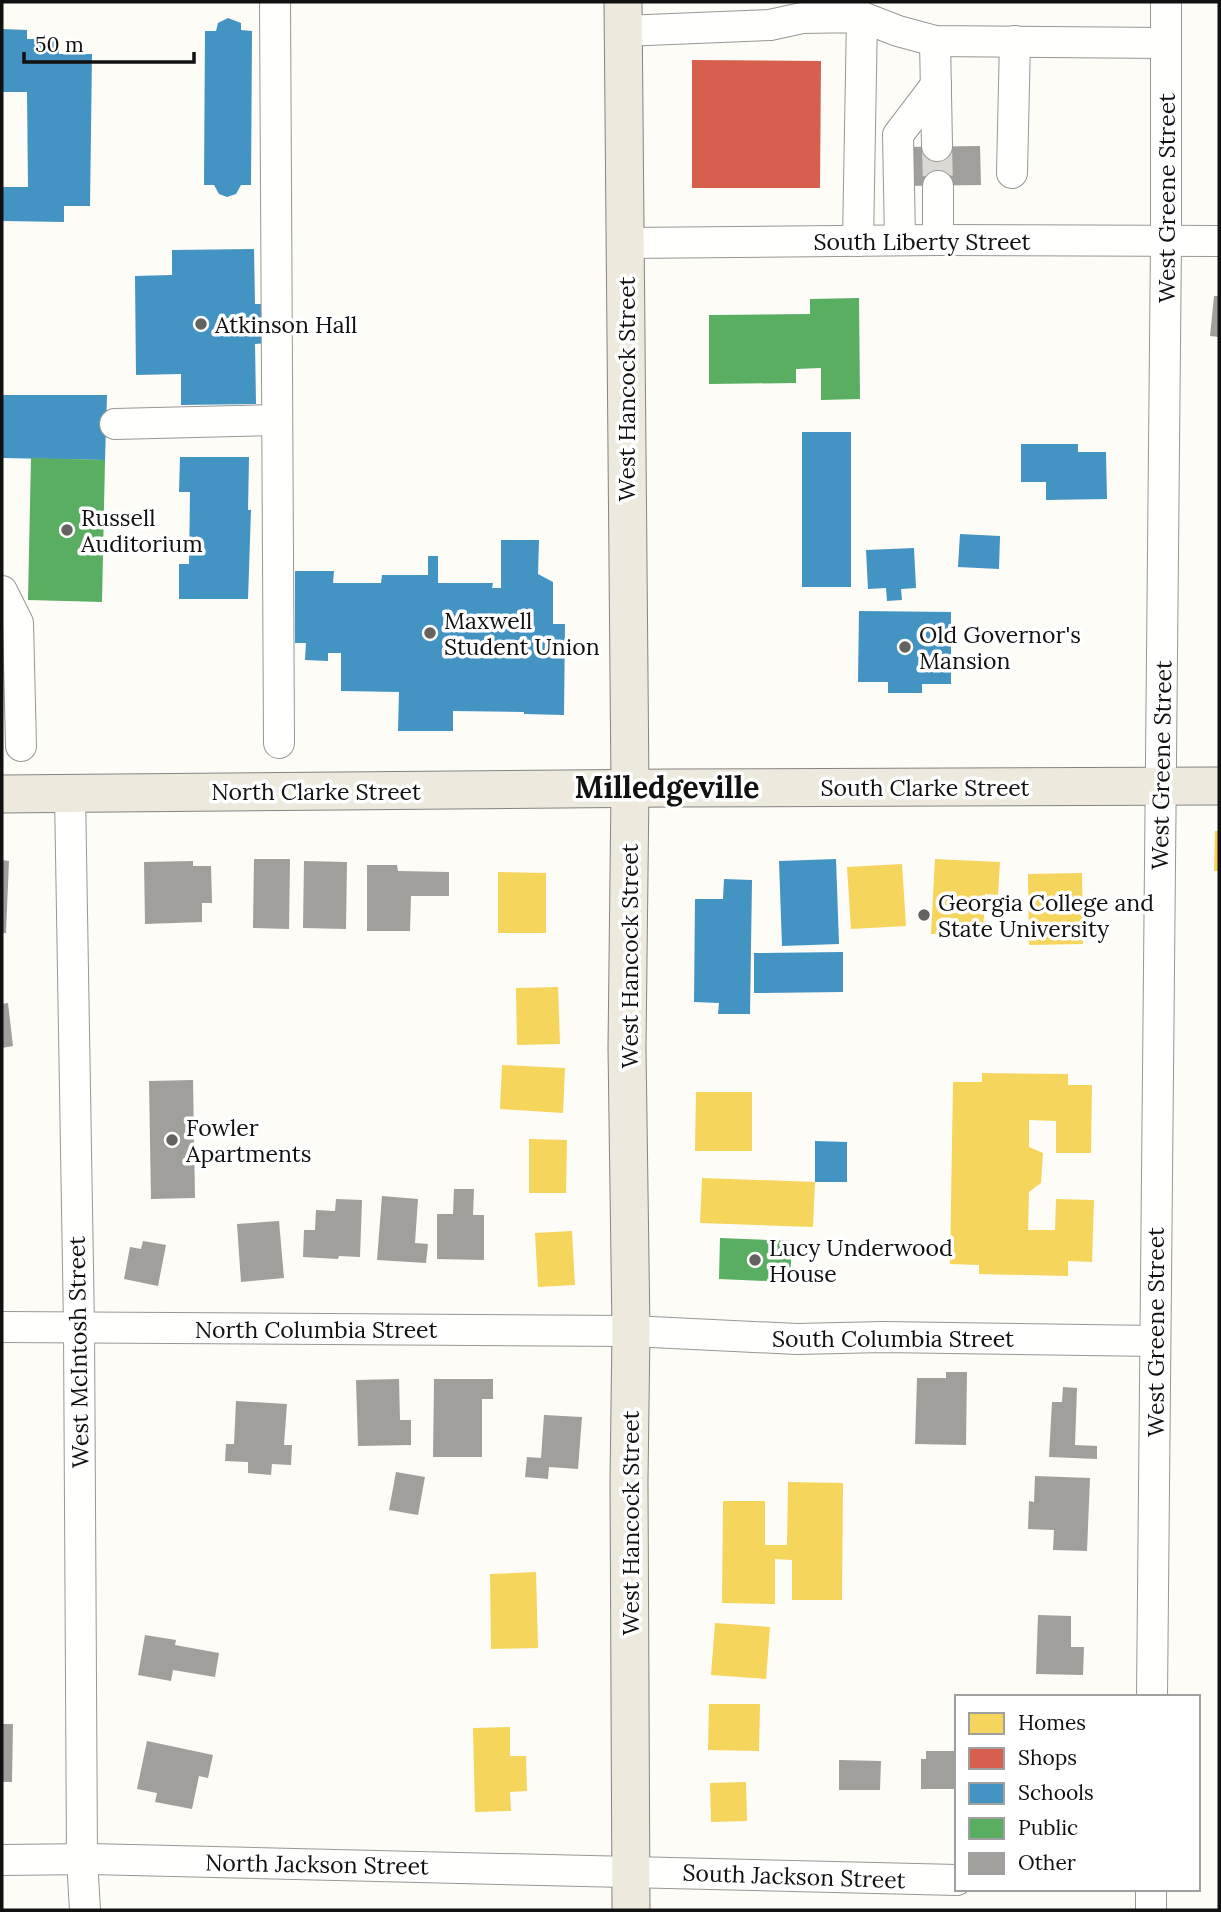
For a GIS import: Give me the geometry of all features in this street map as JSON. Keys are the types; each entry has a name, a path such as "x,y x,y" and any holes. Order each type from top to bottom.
{"main road":[{"name":"West Hancock Street","path":"623,16 630,789 627,1048 631,1331 631,1910"},
{"name":"South Clarke Street","path":"630,789 1219,786"},
{"name":"North Clarke Street","path":"2,794 630,789"}],"street":[{"path":"275,2 279,743"},
{"name":"West Greene Street","path":"1153,1695 1166,2"},
{"path":"623,16 770,13 802,18 862,17 898,32 935,41 1166,43"},
{"path":"858,241 862,17"},
{"path":"935,41 937,146"},
{"path":"1012,173 1015,41"},
{"path":"900,240 898,135 936,85"},
{"path":"938,186 938,240"},
{"name":"South Liberty Street","path":"625,243 1219,241"},
{"path":"116,424 277,420"},
{"path":"2,592 18,623 21,746"},
{"name":"West McIntosh Street","path":"70,794 79,1328 82,1859 85,1910"},
{"name":"North Columbia Street","path":"2,1327 631,1331"},
{"name":"South Columbia Street","path":"631,1331 797,1339 883,1337 1155,1341"},
{"name":"North Jackson Street","path":"2,1860 82,1859 632,1871"},
{"name":"South Jackson Street","path":"632,1871 955,1880"},
{"path":"1151,1891 1151,1910"}],"building: Homes":[{"path":"1215,831 1219,831 1219,871 1214,871"},
{"path":"935,859 1000,862 998,895 985,894 983,936 931,934"},
{"path":"902,864 906,926 851,929 847,867"},
{"path":"498,872 546,873 546,933 498,933"},
{"path":"1082,873 1083,944 1029,945 1028,874"},
{"path":"558,987 560,1044 517,1045 516,988"},
{"path":"502,1065 565,1068 563,1113 500,1109"},
{"path":"982,1073 1068,1074 1068,1085 1092,1085 1091,1153 1056,1153 1056,1121 1029,1120 1029,1147 1043,1153 1041,1183 1029,1192 1028,1230 1055,1230 1056,1199 1094,1200 1092,1262 1068,1261 1068,1276 979,1274 979,1265 950,1264 953,1082 982,1082"},
{"path":"696,1092 752,1092 752,1151 695,1151"},
{"path":"529,1139 567,1140 566,1193 529,1193"},
{"path":"702,1178 815,1182 813,1227 700,1223"},
{"path":"572,1231 575,1285 538,1287 535,1233"},
{"path":"788,1482 843,1483 842,1600 792,1600 792,1560 775,1559 775,1604 722,1603 723,1501 765,1501 765,1545 787,1545"},
{"path":"536,1572 538,1648 491,1649 490,1574"},
{"path":"715,1623 770,1627 766,1679 711,1675"},
{"path":"709,1704 760,1704 759,1751 708,1750"},
{"path":"510,1727 510,1756 526,1756 527,1791 510,1792 511,1811 475,1812 473,1728"},
{"path":"746,1782 747,1821 711,1822 710,1783"}],"building: Shops":[{"path":"692,60 821,61 820,188 692,188"}],"building: Schools":[{"path":"228,18 241,23 241,30 252,31 251,185 241,185 236,194 227,197 219,194 214,185 204,185 205,31 216,31 218,23"},
{"path":"2,29 27,30 27,39 59,39 59,54 92,54 90,206 64,206 64,222 2,221 2,187 28,187 27,92 2,92"},
{"name":"Atkinson Hall","path":"254,249 255,304 267,304 268,343 255,344 256,404 181,405 181,374 136,375 135,276 172,275 172,250"},
{"path":"2,395 107,395 105,460 2,458"},
{"path":"802,432 851,432 851,587 802,587"},
{"path":"1021,444 1078,444 1078,452 1106,452 1107,499 1046,500 1046,482 1021,482"},
{"path":"180,457 249,457 248,510 251,510 248,599 179,599 179,564 189,564 190,492 179,492"},
{"path":"960,534 1000,536 999,569 958,567"},
{"name":"Maxwell Student Union","path":"501,540 539,540 538,574 553,582 553,624 565,624 564,715 453,711 453,731 398,731 399,692 341,691 341,653 328,653 328,661 305,660 306,643 295,643 295,571 334,571 333,583 381,583 382,575 428,575 428,556 438,556 438,583 493,583 492,588 501,588"},
{"path":"914,548 916,588 901,589 902,600 887,601 886,588 868,589 866,550"},
{"name":"Old Governor's Mansion","path":"859,611 951,612 951,684 922,684 922,693 888,693 888,682 858,682"},
{"path":"836,859 839,944 782,946 779,861"},
{"path":"724,879 752,880 750,1014 718,1014 719,1003 694,1002 695,899 723,899"},
{"path":"843,952 843,992 754,993 754,953"},
{"path":"815,1141 847,1142 847,1182 815,1182"}],"building: Public":[{"path":"859,298 860,399 821,400 821,368 796,369 796,383 709,384 709,315 810,314 810,299"},
{"name":"Russell Auditorium","path":"31,458 105,460 102,602 28,600"},
{"name":"Lucy Underwood House","path":"720,1238 792,1241 790,1282 719,1279"}],"building: Other":[{"path":"980,146 981,185 904,186 903,147"},
{"path":"1214,296 1219,296 1219,337 1210,336"},
{"path":"254,859 290,859 289,929 253,928"},
{"path":"2,860 9,861 6,933 2,933"},
{"path":"193,861 193,866 211,866 212,903 202,903 202,922 145,924 144,862"},
{"path":"304,861 347,862 346,929 303,928"},
{"path":"367,865 397,865 398,871 449,872 449,896 411,896 410,931 367,931"},
{"path":"8,1003 13,1046 2,1048 2,1004"},
{"name":"Fowler Apartments","path":"193,1080 195,1198 151,1199 149,1081"},
{"path":"454,1189 474,1189 473,1215 484,1215 484,1260 437,1259 437,1214 453,1214"},
{"path":"382,1196 418,1199 415,1243 428,1244 426,1263 377,1260"},
{"path":"336,1199 362,1200 360,1257 303,1257 304,1230 315,1230 316,1210 335,1211"},
{"path":"279,1221 284,1278 241,1282 237,1224"},
{"path":"143,1241 166,1245 158,1286 124,1279 130,1247 141,1249"},
{"path":"946,1372 967,1372 966,1445 915,1444 917,1378 946,1378"},
{"path":"399,1379 400,1420 411,1420 411,1445 358,1446 356,1380"},
{"path":"434,1379 493,1379 493,1399 482,1399 482,1457 433,1457"},
{"path":"1063,1387 1077,1388 1075,1445 1097,1446 1097,1459 1049,1457 1052,1402 1062,1402"},
{"path":"236,1401 287,1404 284,1445 292,1445 291,1465 272,1464 271,1475 248,1473 248,1462 225,1461 226,1444 234,1444"},
{"path":"544,1415 582,1417 578,1469 549,1467 548,1479 525,1477 527,1457 541,1458"},
{"path":"396,1472 425,1477 418,1515 389,1510"},
{"path":"1035,1476 1090,1478 1087,1551 1053,1550 1054,1530 1028,1529 1029,1501 1034,1502"},
{"path":"1038,1615 1071,1616 1071,1647 1084,1647 1083,1675 1036,1674"},
{"path":"145,1635 176,1640 175,1645 219,1653 215,1677 173,1670 171,1681 138,1675"},
{"path":"2,1724 13,1724 12,1782 2,1782"},
{"path":"147,1741 213,1755 208,1778 199,1776 192,1809 155,1802 157,1793 137,1789"},
{"path":"926,1751 955,1751 955,1789 921,1789 921,1759 926,1759"},
{"path":"839,1760 881,1761 880,1790 839,1790"}],"tunnel":[{"path":"937,146 938,186"}],"place":[{"name":"Atkinson Hall","path":"201,324"},
{"name":"Russell Auditorium","path":"67,530"},
{"name":"Maxwell Student Union","path":"430,633"},
{"name":"Old Governor's Mansion","path":"905,647"},
{"name":"Georgia College and State University","path":"924,915"},
{"name":"Fowler Apartments","path":"172,1140"},
{"name":"Lucy Underwood House","path":"755,1260"}],"district":[{"name":"Milledgeville","path":"667,787"}]}
